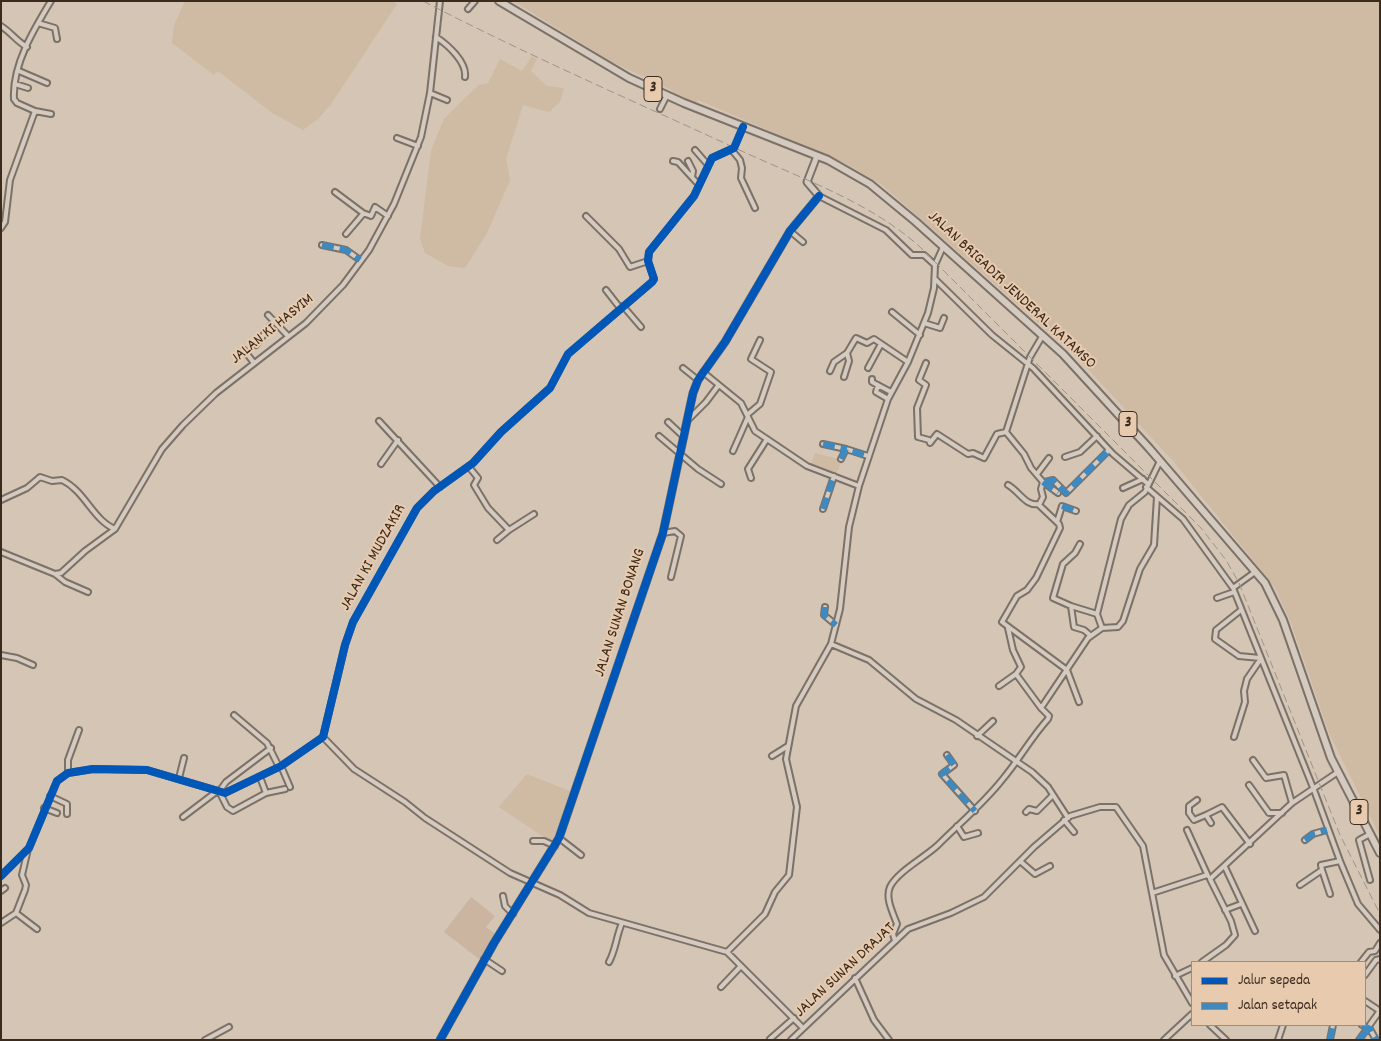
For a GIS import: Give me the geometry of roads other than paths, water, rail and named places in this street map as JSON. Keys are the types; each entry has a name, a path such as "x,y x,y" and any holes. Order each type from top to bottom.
{"highway":[{"name":"JALAN BRIGADIR JENDERAL KATAMSO","path":"499,1 594,59 667,95 818,156 870,184 1043,335 1091,383 1256,571 1275,601 1283,620 1320,729 1338,772 1380,853"}],"street":[{"path":"51,114 35,112 15,101 15,84 27,47 38,23 52,1"},
{"name":"JALAN KI HASYIM","path":"55,574 61,572 115,529 165,445 216,393 306,323 328,302 369,250 388,216 418,146 430,93 440,1"},
{"path":"468,10 475,1"},
{"path":"38,23 55,28 57,39"},
{"path":"1,26 12,34 16,41 27,47"},
{"path":"436,37 452,50 464,67 465,77"},
{"path":"18,71 46,84"},
{"path":"15,84 28,88"},
{"path":"430,93 447,100"},
{"path":"660,109 667,95"},
{"path":"1,228 5,222 10,180 35,112"},
{"path":"743,127 731,149 740,160 742,168 741,178 755,208"},
{"path":"397,138 418,146"},
{"name":"JALAN KI MUDZAKIR","path":"323,737 352,622 412,515 428,496 469,466 501,432 550,388 568,354 653,280 648,261 649,252 691,200 714,155 731,149"},
{"path":"695,150 708,165"},
{"path":"818,156 807,182 819,196 886,230 912,255 924,254 935,265"},
{"path":"673,161 678,162 699,185"},
{"path":"688,161 693,171 692,177"},
{"path":"335,192 363,214 371,216 375,207 388,216"},
{"name":"JALAN SUNAN BONANG","path":"440,1040 484,959 559,838 623,655 662,533 698,380 725,342 790,231 819,196"},
{"path":"346,234 363,214"},
{"path":"586,216 619,249 630,267 648,261"},
{"path":"790,231 803,242"},
{"path":"322,245 346,250 360,260"},
{"path":"726,952 765,914 776,892 789,875 797,807 786,759 796,706 831,644 840,610 849,527 858,486 888,399 920,335 930,306 935,279 935,265 943,247"},
{"path":"935,279 992,335 1027,363 1109,450 1143,479 1157,497 1183,519 1222,576 1234,590 1274,697 1314,790 1327,830 1358,904 1380,930"},
{"path":"606,290 640,327"},
{"path":"892,312 920,335"},
{"path":"268,315 288,336"},
{"path":"924,323 940,328 944,318"},
{"path":"256,345 274,321"},
{"path":"1006,432 1027,363 1033,349 1043,335"},
{"path":"830,371 838,357 847,353 856,338 868,343 873,339 908,362"},
{"path":"733,452 747,416 760,404 771,372 752,359 760,340"},
{"path":"868,368 881,344"},
{"path":"244,350 254,363"},
{"path":"844,377 849,361 847,353"},
{"path":"926,363 919,380 926,386 917,408 918,437 929,440 930,443 936,434 968,454 973,453 984,458 997,434 1006,432"},
{"path":"682,368 698,380"},
{"path":"703,372 718,386 738,400 753,429 767,440 807,466 858,486"},
{"path":"872,379 872,382 891,392"},
{"path":"878,385 876,392 888,399"},
{"path":"688,420 706,402 718,386"},
{"path":"380,421 440,487"},
{"path":"668,422 684,437"},
{"path":"1006,432 1037,474 1058,493"},
{"path":"659,436 698,470 722,484"},
{"path":"1065,457 1080,452 1097,436"},
{"path":"381,464 398,440"},
{"path":"751,478 748,469 767,440"},
{"path":"823,444 868,456"},
{"path":"841,459 846,449"},
{"path":"1044,482 1054,480 1066,493 1109,450"},
{"path":"1037,474 1049,458"},
{"path":"1102,628 1097,614 1121,519 1129,505 1143,494 1160,461"},
{"path":"469,466 478,478 474,485 485,504 510,530"},
{"path":"823,509 834,476"},
{"path":"1,500 26,488 40,477 54,481 62,480 85,499 106,526 115,529"},
{"path":"1123,488 1143,479"},
{"path":"1039,504 1043,497 1041,488 1044,482"},
{"path":"1008,485 1019,492 1026,501 1034,505 1039,504"},
{"path":"1041,708 1090,636 1102,628 1118,627 1123,621 1140,569 1154,545 1157,497"},
{"path":"999,686 1016,674 1021,667 1013,650 1008,628 1002,622 1017,596 1027,590 1036,578 1060,528 1057,522 1039,504"},
{"path":"1057,522 1062,506 1076,512"},
{"path":"497,540 534,514"},
{"path":"662,533 675,531 682,536 671,577"},
{"path":"1080,544 1075,553 1063,564 1053,597 1071,606 1097,614"},
{"path":"1,552 55,574 65,582 88,592"},
{"path":"1217,598 1234,590 1256,571"},
{"path":"1071,606 1074,627 1084,630 1090,636"},
{"path":"826,608 824,615 836,625"},
{"path":"1242,610 1221,625 1215,632 1215,639 1239,656 1260,659"},
{"path":"1008,628 1013,628 1030,644 1067,670 1079,702"},
{"path":"831,644 869,660 916,699 944,712 977,736 1017,760 1039,778 1053,795 1074,832"},
{"path":"1,655 17,658 33,665"},
{"path":"1234,737 1245,702 1244,691 1247,679 1260,659"},
{"path":"895,941 892,934 897,924 888,896 891,886 901,873 926,857 974,811 1017,760 1029,740 1049,718 1016,674"},
{"path":"234,715 256,732 271,748 290,787"},
{"path":"977,736 993,721"},
{"path":"68,773 68,760 79,730"},
{"path":"183,817 218,793 260,777 280,766 323,737 354,769 405,802 424,818 504,869 560,895 589,913 726,952 803,1028"},
{"path":"772,756 788,746"},
{"path":"218,793 226,782 271,748"},
{"path":"946,755 954,765 942,774 974,811"},
{"path":"179,778 184,758"},
{"path":"1253,760 1266,778 1284,775 1292,803"},
{"path":"1,923 16,913 26,887 22,875 28,848 58,778 68,773 93,769 147,770 179,778 218,793 227,807 232,810 266,793 285,789"},
{"path":"1152,894 1209,877 1225,867 1292,803 1314,790 1338,772"},
{"path":"260,777 266,793"},
{"path":"1249,785 1269,813 1282,813"},
{"path":"1026,812 1029,809 1037,811 1053,795"},
{"path":"50,796 67,804 67,814"},
{"path":"1197,800 1189,806 1189,813 1194,820 1222,807 1250,844"},
{"name":"JALAN SUNAN DRAJAT","path":"791,1040 855,978 912,927 951,913 984,897 1066,819 1109,805 1116,807 1142,842 1164,955 1191,1002"},
{"path":"44,808 57,813"},
{"path":"1206,815 1211,823"},
{"path":"957,826 964,837 978,833"},
{"path":"1187,830 1231,921 1234,937 1220,950 1204,961"},
{"path":"1305,840 1313,834 1327,830"},
{"path":"1370,834 1359,840 1370,880"},
{"path":"559,838 581,855"},
{"path":"533,841 544,841 555,846"},
{"path":"1,876 28,848"},
{"path":"1020,861 1035,874 1050,866"},
{"path":"1330,894 1321,864 1340,861"},
{"path":"1225,867 1255,931"},
{"path":"1300,885 1322,870"},
{"path":"503,896 505,906 512,914"},
{"path":"1226,910 1241,904"},
{"path":"16,913 37,929"},
{"path":"609,962 616,948 615,939 622,923"},
{"path":"1361,961 1369,952 1375,951 1380,943"},
{"path":"484,959 502,971"},
{"path":"1366,974 1376,960 1380,959"},
{"path":"721,987 741,966"},
{"path":"1175,976 1191,968"},
{"path":"855,978 874,1020 889,1040"},
{"path":"1359,1040 1379,1012 1366,1003"},
{"path":"1164,1040 1191,1015"},
{"path":"770,1039 794,1018"},
{"path":"1211,1026 1226,1040"},
{"path":"1278,1040 1283,1026"},
{"path":"1330,1040 1333,1026"},
{"path":"1364,1026 1369,1028 1376,1040"},
{"path":"205,1040 229,1027"}],"railway":[{"path":"423,1 543,60 836,193 900,230 919,246 1201,528 1226,560 1239,583 1340,835 1380,914"}]}
